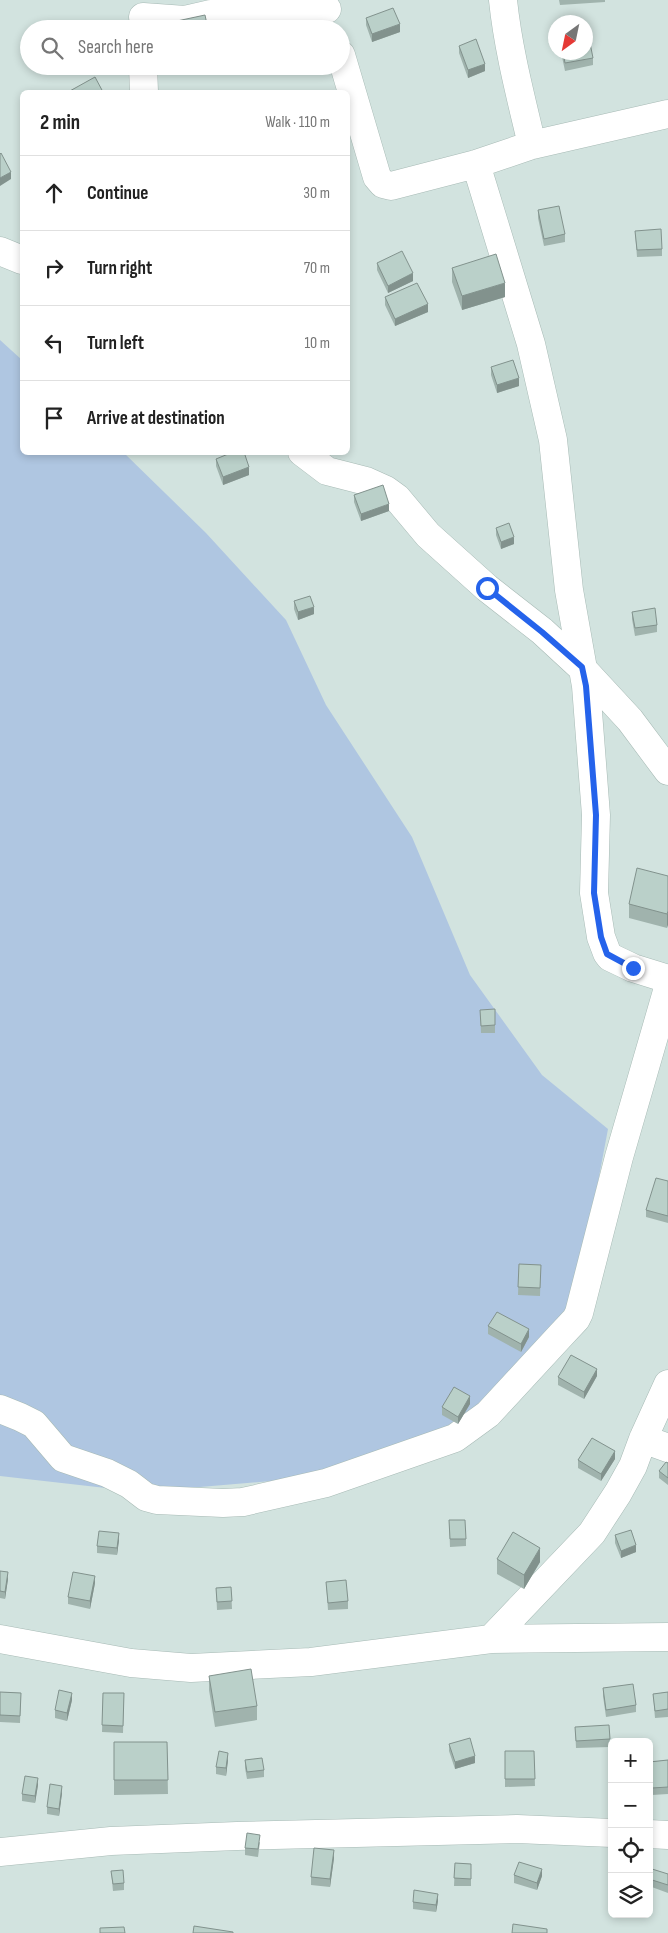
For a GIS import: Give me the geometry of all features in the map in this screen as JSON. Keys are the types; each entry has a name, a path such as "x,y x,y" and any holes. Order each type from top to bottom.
{"street":[{"path":"503,0 520,96 532,145"},
{"path":"141,15 185,20 211,14 329,12"},
{"path":"143,75 144,90"},
{"path":"347,75 377,177 383,184 391,186 476,164 532,145 668,114"},
{"path":"476,164 531,344 553,440 569,590 586,686 596,815 594,893 601,937 607,954 610,956 633,968 668,979"},
{"path":"0,251 20,259"},
{"path":"306,455 328,471 366,481 386,490 397,498 436,541 487,588 582,667 630,720 668,771"},
{"path":"0,1409 34,1424 63,1458 107,1473 128,1484 146,1497 157,1500 242,1502 326,1483 455,1438 488,1414 576,1319 601,1231 619,1157 668,988"},
{"path":"491,1638 592,1533 629,1473 668,1384"},
{"path":"643,1438 668,1448"},
{"path":"0,1639 131,1663 191,1668 311,1662 491,1638 668,1637"},
{"path":"0,1852 111,1841 237,1836 517,1829 608,1833"},
{"path":"653,1834 668,1835"}],"shaded area":[{"path":"0,0 668,0 668,1933 0,1933"},
{"path":"0,340 20,358 20,455 126,455 206,533 286,620 326,705 412,837 470,975 542,1075 608,1129 598,1182 561,1329 426,1454 341,1475 141,1492 0,1476"}],"building":[{"path":"393,8 400,24 372,34 366,18"},
{"path":"205,15 206,20 182,20"},
{"path":"476,39 485,64 468,70 459,46"},
{"path":"564,60 582,60 565,63"},
{"path":"95,77 102,90 72,90"},
{"path":"0,154 11,172 0,178"},
{"path":"559,206 565,234 544,239 538,210"},
{"path":"661,229 662,249 637,250 635,231"},
{"path":"402,251 413,273 388,286 377,263"},
{"path":"496,254 505,283 462,296 452,268"},
{"path":"417,283 428,304 395,319 385,297"},
{"path":"513,360 519,378 497,385 491,367"},
{"path":"226,455 245,455 249,467 223,477 216,459"},
{"path":"383,485 389,504 361,514 354,495"},
{"path":"509,523 514,537 501,542 496,528"},
{"path":"310,596 314,607 298,612 294,601"},
{"path":"655,608 657,625 635,628 632,612"},
{"path":"637,868 668,876 667,914 629,904"},
{"path":"495,1009 495,1025 481,1026 480,1010"},
{"path":"656,1178 668,1181 668,1216 646,1210"},
{"path":"519,1264 541,1265 540,1288 518,1287"},
{"path":"497,1312 529,1329 521,1344 488,1326"},
{"path":"571,1355 597,1369 584,1392 558,1377"},
{"path":"454,1387 470,1396 458,1417 442,1407"},
{"path":"592,1438 615,1451 601,1474 578,1460"},
{"path":"666,1462 668,1463 668,1478 659,1471"},
{"path":"449,1520 465,1520 466,1539 450,1539"},
{"path":"631,1530 636,1545 621,1551 615,1535"},
{"path":"99,1531 119,1533 117,1548 97,1546"},
{"path":"513,1532 540,1548 524,1575 497,1559"},
{"path":"0,1571 8,1572 5,1592 0,1591"},
{"path":"73,1572 95,1576 90,1601 68,1597"},
{"path":"346,1580 348,1601 328,1603 326,1582"},
{"path":"231,1587 232,1601 217,1602 216,1588"},
{"path":"251,1669 257,1706 215,1712 209,1676"},
{"path":"633,1684 636,1705 606,1710 603,1688"},
{"path":"59,1690 72,1693 67,1713 55,1710"},
{"path":"0,1692 21,1693 20,1716 0,1715"},
{"path":"668,1692 668,1709 655,1711 653,1694"},
{"path":"103,1693 124,1693 123,1726 102,1725"},
{"path":"609,1725 610,1738 576,1741 575,1727"},
{"path":"470,1738 475,1756 455,1762 449,1744"},
{"path":"114,1742 167,1742 168,1780 114,1780"},
{"path":"219,1751 228,1753 226,1768 216,1767"},
{"path":"505,1751 534,1751 535,1779 505,1779"},
{"path":"262,1758 264,1770 247,1772 245,1760"},
{"path":"668,1760 668,1787 653,1788 653,1762"},
{"path":"25,1776 38,1778 35,1796 22,1794"},
{"path":"50,1784 62,1786 59,1809 47,1807"},
{"path":"247,1833 260,1835 258,1849 245,1848"},
{"path":"314,1848 334,1850 330,1879 311,1877"},
{"path":"519,1862 542,1869 537,1883 514,1875"},
{"path":"455,1863 471,1864 471,1879 454,1878"},
{"path":"653,1869 668,1874 668,1885 653,1880"},
{"path":"123,1870 124,1883 113,1884 111,1871"},
{"path":"414,1890 438,1894 436,1905 413,1902"},
{"path":"513,1924 547,1929 547,1933 512,1933"},
{"path":"194,1926 233,1932 233,1933 193,1933"},
{"path":"124,1927 125,1933 100,1933 100,1928"}],"route":[{"path":"487,588 582,667 586,686 596,815 594,893 601,937 607,954 633,968"}]}
